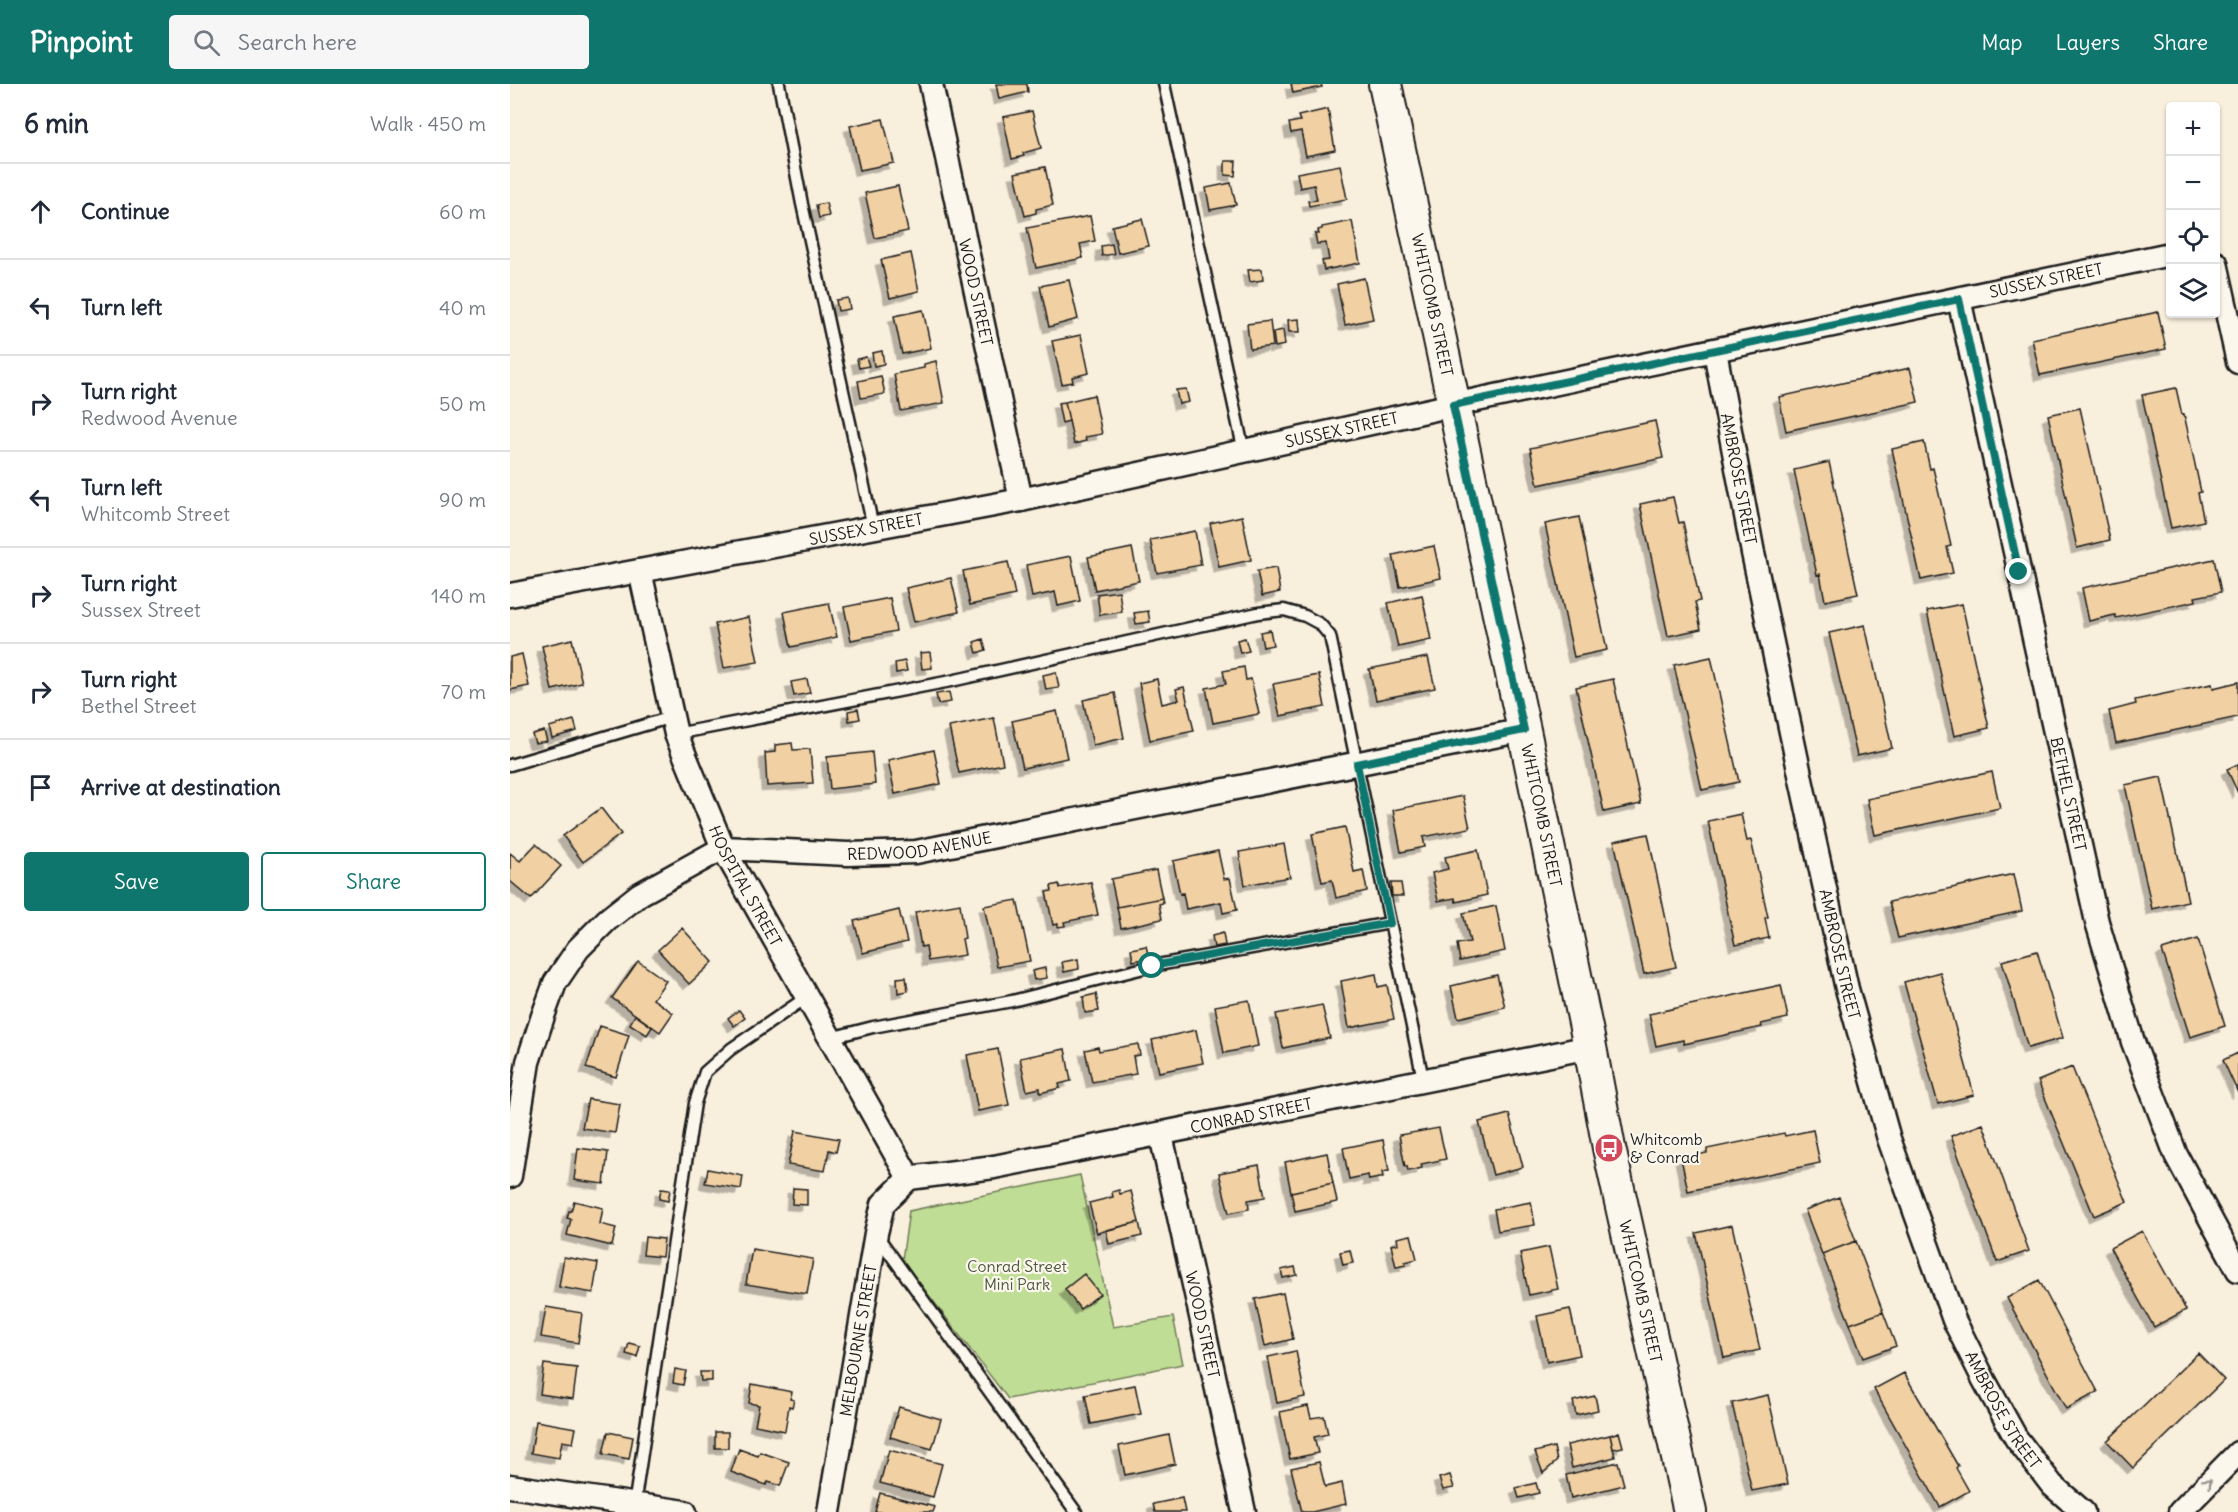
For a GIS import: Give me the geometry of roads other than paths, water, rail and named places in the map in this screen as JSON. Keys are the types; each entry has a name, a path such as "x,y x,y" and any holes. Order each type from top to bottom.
{"street":[{"name":"WOOD STREET","path":"931,84 1021,500"},
{"name":"WHITCOMB STREET","path":"1385,84 1524,730 1609,1148 1690,1512"},
{"name":"SUSSEX STREET","path":"510,595 1021,500 1453,405 2166,255"},
{"path":"2216,264 2238,362"},
{"name":"BETHEL STREET","path":"1959,299 2097,922 2133,1042 2176,1155 2238,1270"},
{"name":"AMBROSE STREET","path":"1715,351 1753,553 1847,989 1889,1139 1954,1320 1984,1380 2016,1438 2052,1485 2083,1512"},
{"name":"HOSPITAL STREET","path":"640,571 674,726 723,849 909,1178"},
{"name":"REDWOOD AVENUE","path":"723,849 848,854 916,852 1524,730"},
{"path":"510,1176 528,1062 555,983 578,949 607,920 640,894 723,849"},
{"name":"CONRAD STREET","path":"909,1178 994,1167 1590,1047"},
{"name":"WOOD STREET","path":"1161,1134 1244,1512"},
{"name":"MELBOURNE STREET","path":"829,1512 876,1233 883,1204 909,1178"},
{"path":"2180,1512 2238,1453"},
{"path":"510,1485 634,1508 685,1512"}],"lane":[{"path":"779,84 802,204 873,527"},
{"path":"1164,84 1244,452"},
{"path":"510,765 674,726 951,681 1258,613 1284,610 1305,616 1320,624 1330,636 1424,1079"},
{"path":"830,1038 873,1027 1012,1001 1152,966 1390,923"},
{"path":"634,1508 695,1103 705,1072 731,1049 807,997"},
{"path":"876,1233 1076,1512"}],"place":[{"name":"Whitcomb & Conrad","path":"1609,1148"}],"park label":[{"name":"Conrad Street Mini Park","path":"1017,1275"}]}
